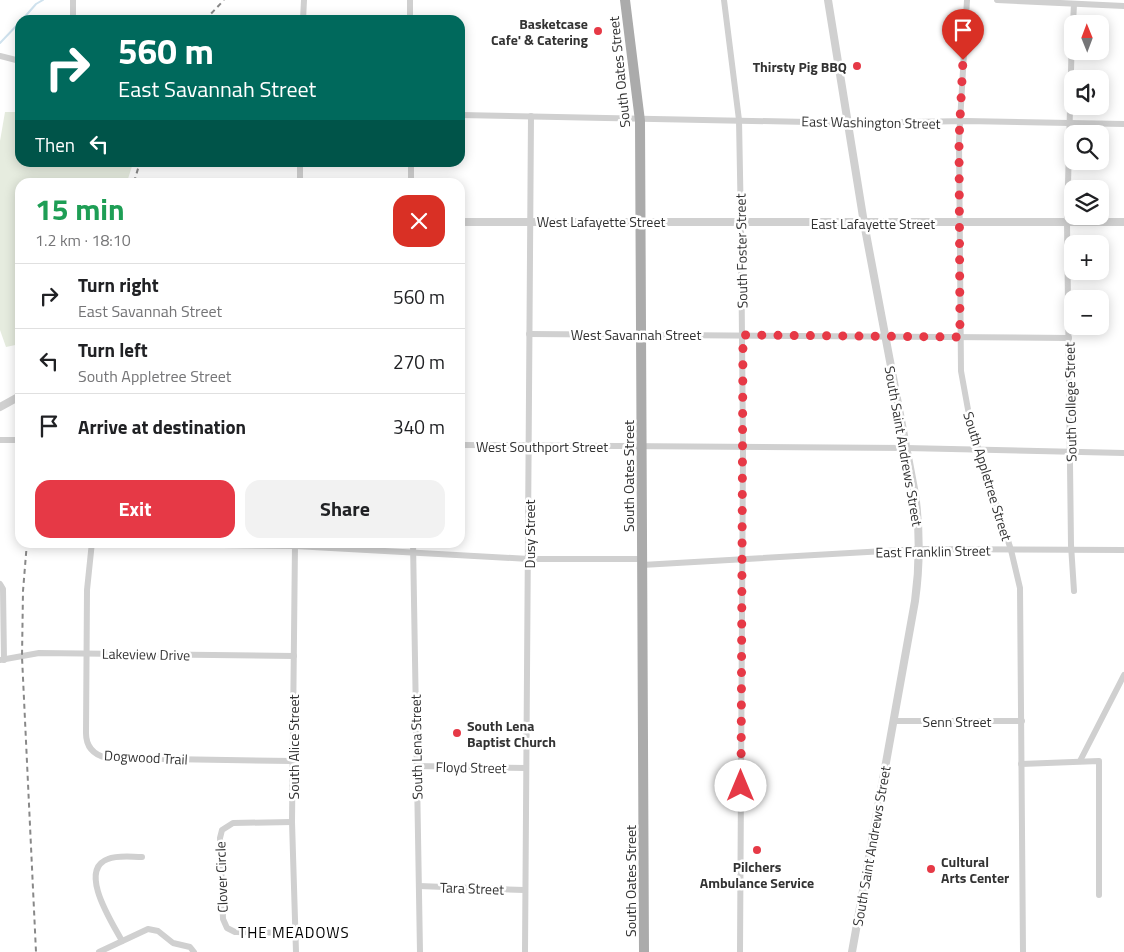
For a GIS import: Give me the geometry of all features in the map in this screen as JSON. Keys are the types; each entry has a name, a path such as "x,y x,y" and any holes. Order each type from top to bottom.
{"main road":[{"name":"South Oates Street","path":"625,0 639,117 644,952"}],"street":[{"path":"73,0 73,15"},
{"path":"303,15 304,0"},
{"path":"410,0 410,15"},
{"name":"South Foster Street","path":"724,0 739,120 743,335 744,448 740,952"},
{"name":"South Saint Andrews Street","path":"828,0 864,223 918,518 920,549 915,601 852,952"},
{"name":"South Appletree Street","path":"967,0 960,122 960,337 963,392 979,451 1018,574 1022,601 1022,952"},
{"path":"998,0 1124,6"},
{"path":"1073,15 1074,4"},
{"path":"0,56 15,60"},
{"name":"South College Street","path":"1068,180 1071,60"},
{"name":"East Washington Street","path":"465,115 848,122 1124,124"},
{"name":"Dusy Street","path":"525,952 531,116"},
{"name":"West Lafayette Street","path":"465,222 641,220 741,222"},
{"name":"East Lafayette Street","path":"741,222 1064,222"},
{"name":"East Lafayette Street","path":"1109,222 1124,222"},
{"name":"South College Street","path":"1067,225 1074,591"},
{"name":"West Savannah Street","path":"530,334 1069,338"},
{"path":"0,407 15,399"},
{"path":"0,440 15,440"},
{"name":"West Southport Street","path":"465,445 906,448 1124,453"},
{"name":"Dogwood Trail","path":"91,548 87,590 86,653 86,737 90,748 99,756 111,758 292,761"},
{"name":"South Alice Street","path":"295,548 292,822 296,952"},
{"name":"East Franklin Street","path":"347,548 529,559 642,562 743,560 920,549 1124,550"},
{"name":"South Lena Street","path":"413,548 420,952"},
{"path":"0,584 3,589 2,660"},
{"name":"Lakeview Drive","path":"2,660 35,653 294,656"},
{"path":"1080,761 1124,675"},
{"name":"Senn Street","path":"893,721 1022,722"},
{"path":"1021,764 1100,761 1099,895"},
{"name":"Floyd Street","path":"417,766 526,768"},
{"name":"Clover Circle","path":"292,822 230,823 220,832 220,848 223,919 227,928 238,933 295,933"},
{"path":"122,941 96,888 95,875 99,865 108,859 142,857"},
{"name":"Tara Street","path":"419,886 524,890"},
{"path":"99,952 144,930 153,930 178,945 190,947 194,952"}],"shaded area":[{"path":"5,112 15,112 15,167 132,167 128,178 15,178 15,345 6,347 0,330 0,141"}],"waterway":[{"path":"26,15 36,4 43,0"},
{"path":"0,43 15,27"}],"railway":[{"path":"210,15 224,0"},
{"path":"135,178 138,167"},
{"path":"27,548 23,591 22,657 36,952"}],"place":[{"name":"Basketcase Cafe' & Catering","path":"598,31"},
{"name":"Thirsty Pig BBQ","path":"857,66"},
{"name":"South Lena Baptist Church","path":"457,733"},
{"name":"Pilchers Ambulance Service","path":"757,850"},
{"name":"Cultural Arts Center","path":"931,869"}],"district":[{"name":"THE MEADOWS","path":"294,932"}],"route":[{"path":"741,786 744,448 743,335 960,337 959,140 963,60"}]}
